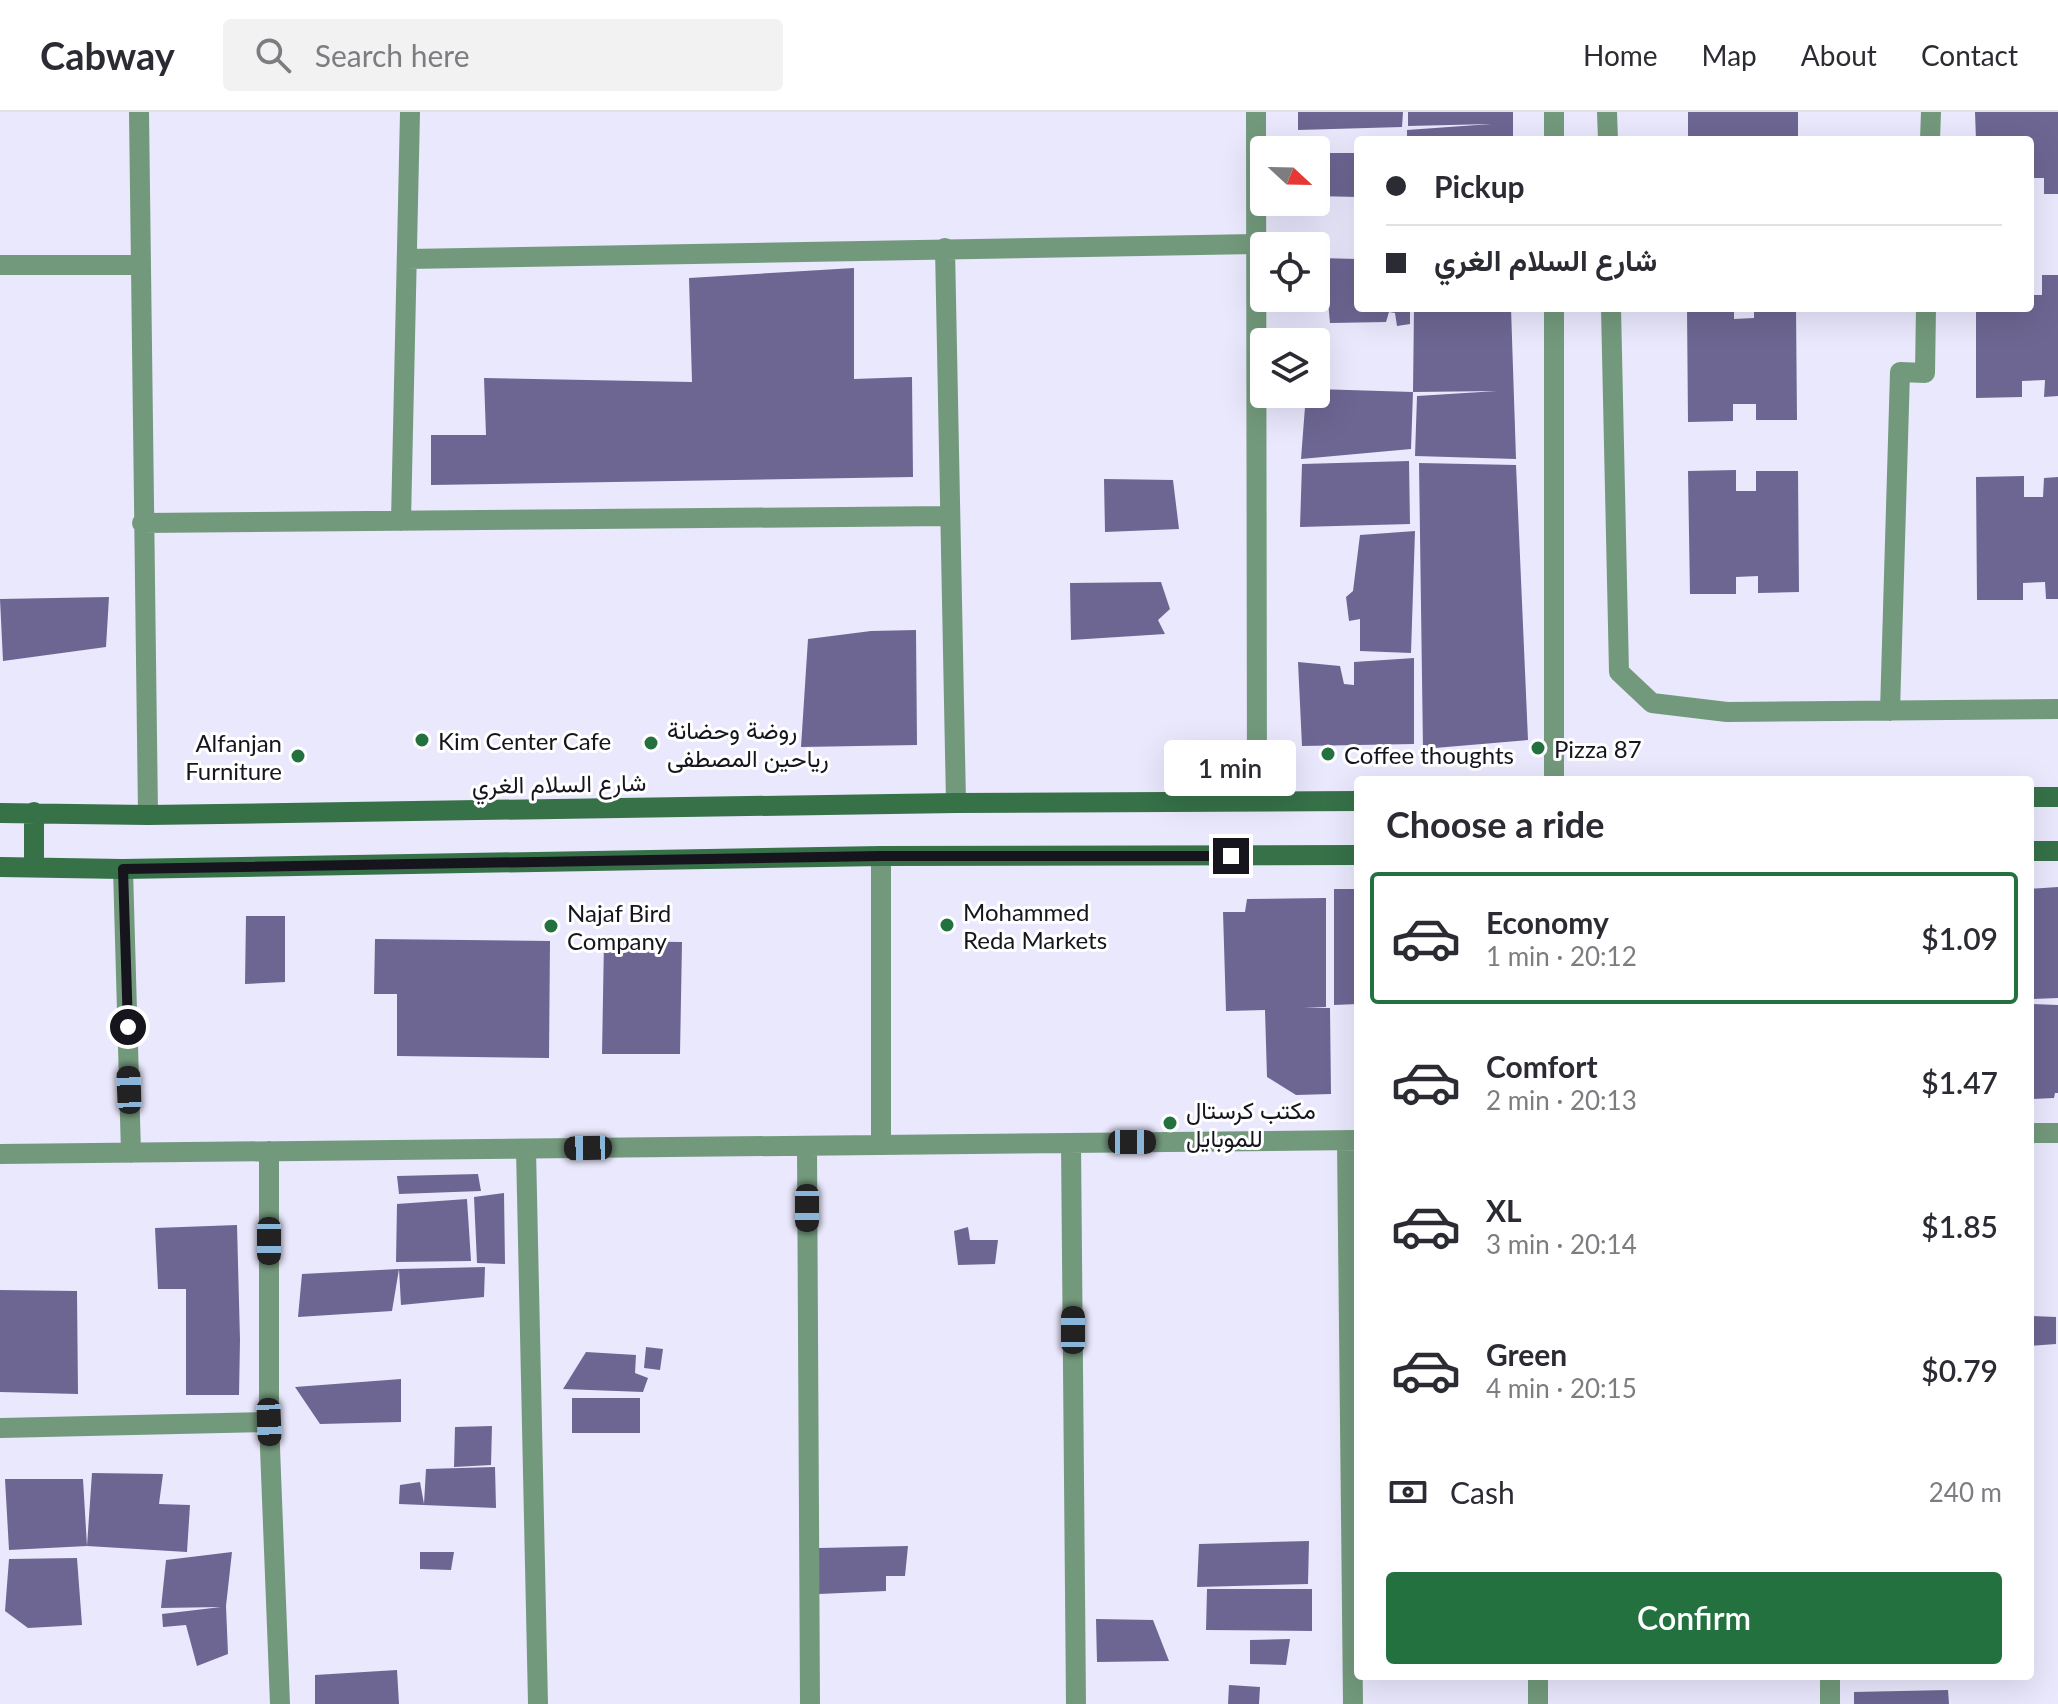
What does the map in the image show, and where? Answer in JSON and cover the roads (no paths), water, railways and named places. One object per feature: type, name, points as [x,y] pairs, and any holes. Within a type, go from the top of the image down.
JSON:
[{"type":"main road","points":[[2034,797],[2058,797]]},
{"type":"main road","name":"شارع السلام الغري","points":[[0,813],[148,815],[956,803],[1354,801]]},
{"type":"main road","points":[[34,812],[34,867]]},
{"type":"main road","points":[[2034,851],[2058,851]]},
{"type":"main road","points":[[0,867],[123,869],[881,856],[1354,855]]},
{"type":"street","points":[[139,112],[148,815]]},
{"type":"street","points":[[401,521],[410,112]]},
{"type":"street","points":[[1256,112],[1256,232]]},
{"type":"street","points":[[1554,112],[1554,136]]},
{"type":"street","points":[[1607,112],[1608,136]]},
{"type":"street","points":[[1930,136],[1931,112]]},
{"type":"street","points":[[407,259],[1250,244]]},
{"type":"street","points":[[945,248],[956,803]]},
{"type":"street","points":[[0,265],[141,265]]},
{"type":"street","points":[[1256,312],[1257,801]]},
{"type":"street","points":[[1554,312],[1554,776]]},
{"type":"street","points":[[1611,312],[1619,672],[1652,703],[1727,712],[2058,709]]},
{"type":"street","points":[[1890,711],[1900,372],[1925,373],[1926,312]]},
{"type":"street","points":[[142,523],[950,516]]},
{"type":"street","points":[[881,856],[881,1145]]},
{"type":"street","points":[[123,869],[131,1153]]},
{"type":"street","points":[[2034,1133],[2058,1133]]},
{"type":"street","points":[[0,1154],[1352,1140],[1353,1704]]},
{"type":"street","points":[[1071,1143],[1076,1704]]},
{"type":"street","points":[[807,1146],[810,1704]]},
{"type":"street","points":[[526,1149],[538,1704]]},
{"type":"street","points":[[269,1151],[269,1422],[280,1704]]},
{"type":"street","points":[[0,1428],[269,1422]]},
{"type":"street","points":[[1538,1680],[1538,1704]]},
{"type":"street","points":[[1830,1680],[1830,1704]]},
{"type":"place","name":"Kim Center Cafe","points":[[422,740]]},
{"type":"place","name":"روضة وحضانة رياحين المصطفى","points":[[651,743]]},
{"type":"place","name":"Pizza 87","points":[[1538,748]]},
{"type":"place","name":"Coffee thoughts","points":[[1328,754]]},
{"type":"place","name":"Alfanjan Furniture","points":[[298,756]]},
{"type":"place","name":"Mohammed Reda Markets","points":[[947,925]]},
{"type":"place","name":"Najaf Bird Company","points":[[551,926]]},
{"type":"place","name":"مكتب كرستال للموبايل","points":[[1170,1123]]}]
